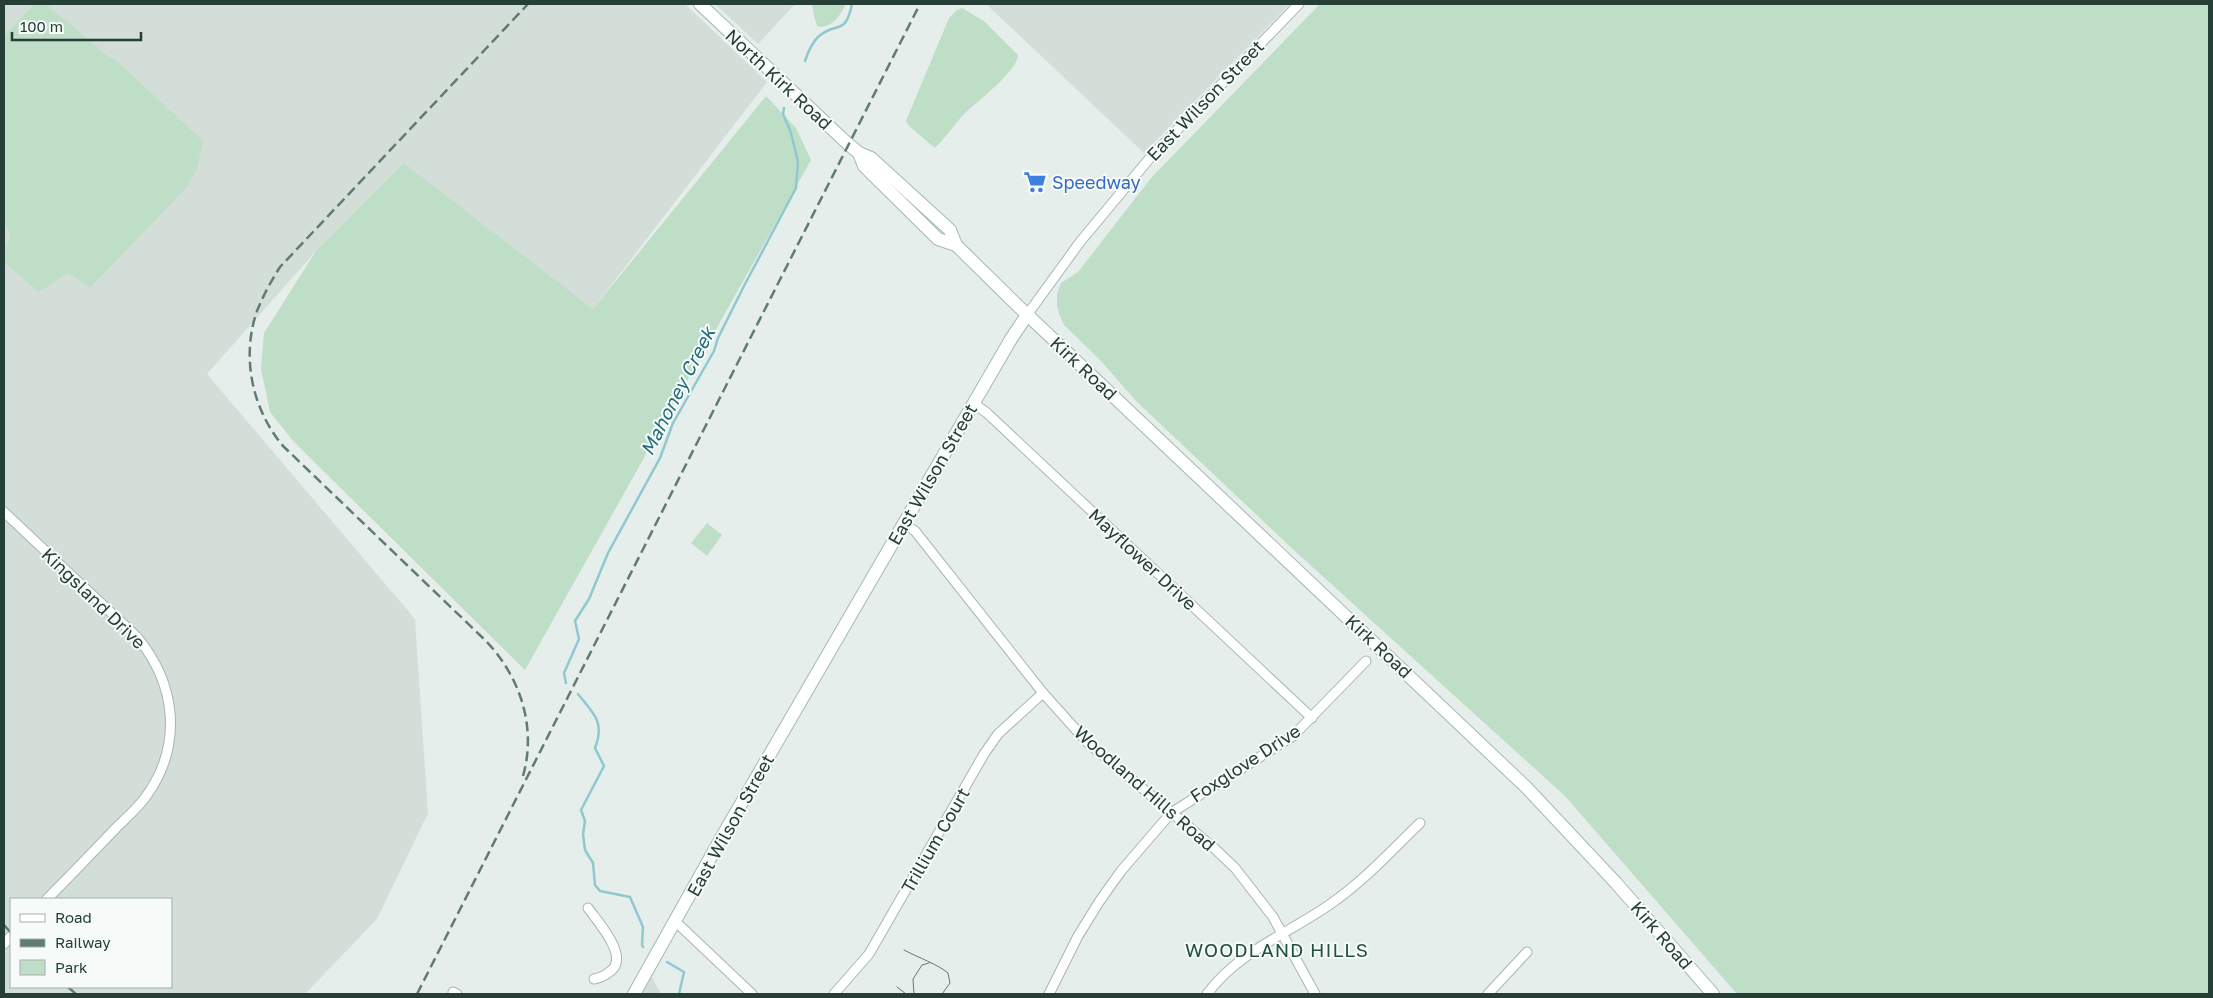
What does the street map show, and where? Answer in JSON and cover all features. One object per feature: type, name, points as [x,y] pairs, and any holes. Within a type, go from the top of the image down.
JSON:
[{"type":"street","name":"North Kirk Road","points":[[700,4],[859,153],[864,166],[938,238],[956,245],[1028,315]]},
{"type":"street","name":"East Wilson Street","points":[[634,994],[723,835],[903,523],[973,403],[1028,315],[1080,242],[1149,158],[1299,4]]},
{"type":"street","name":"Kirk Road","points":[[1028,315],[1527,788],[1616,882],[1713,994]]},
{"type":"street","name":"Mayflower Drive","points":[[973,403],[987,413],[1312,718]]},
{"type":"street","name":"Kingsland Drive","points":[[4,512],[150,652],[166,687],[172,724],[164,763],[147,795],[48,898]]},
{"type":"street","name":"Woodland Hills Road","points":[[903,523],[914,530],[1042,692],[1087,742],[1234,868],[1261,900],[1315,994]]},
{"type":"street","name":"Foxglove Drive","points":[[1049,994],[1078,936],[1099,902],[1122,871],[1171,813],[1293,736],[1366,661]]},
{"type":"street","name":"Trillium Court","points":[[834,994],[869,954],[984,754],[998,734],[1042,692]]},
{"type":"street","points":[[1207,994],[1240,959],[1343,895],[1420,823]]},
{"type":"street","points":[[588,908],[614,946],[617,960],[615,967],[608,973],[601,978],[594,979]]},
{"type":"street","points":[[676,922],[752,994]]},
{"type":"street","points":[[1488,994],[1527,952]]},
{"type":"shaded area","points":[[4,4],[685,4],[767,82],[593,309],[404,164],[316,251],[207,374],[415,619],[428,813],[377,919],[305,994],[4,994]]},
{"type":"shaded area","points":[[715,4],[795,4],[758,44]]},
{"type":"shaded area","points":[[986,4],[1290,4],[1144,153]]},
{"type":"shaded area","points":[[650,974],[661,994],[638,994]]},
{"type":"green space","points":[[34,4],[46,4],[109,57],[116,60],[203,141],[197,169],[187,187],[90,288],[69,273],[39,292],[4,262],[4,248],[9,241],[10,234],[4,221],[4,36]]},
{"type":"green space","points":[[812,4],[846,4],[832,23],[818,27]]},
{"type":"green space","points":[[1320,4],[2209,4],[2209,994],[1737,994],[1565,796],[1297,553],[1135,400],[1101,361],[1064,325],[1057,306],[1057,294],[1061,283],[1078,272],[1151,178]]},
{"type":"green space","points":[[962,8],[984,21],[1018,55],[1016,62],[1004,78],[963,115],[935,148],[909,126],[906,121],[949,18]]},
{"type":"green space","points":[[766,96],[796,128],[811,160],[525,670],[293,441],[270,412],[261,369],[264,333],[316,251],[404,163],[593,309]]},
{"type":"green space","points":[[707,523],[722,535],[707,556],[691,543]]},
{"type":"waterway","name":"Mahoney Creek","points":[[805,61],[813,42],[818,37],[830,29],[843,25],[852,4]]},
{"type":"waterway","name":"Mahoney Creek","points":[[566,683],[564,673],[579,639],[575,621],[589,599],[608,553],[660,458],[673,423],[714,351],[718,338],[744,286],[796,188],[798,162],[791,133],[783,114],[784,108]]},
{"type":"waterway","name":"Mahoney Creek","points":[[578,694],[596,719],[599,731],[595,748],[604,766],[581,810],[585,821],[583,834],[585,850],[593,863],[595,885],[600,891],[630,897],[643,927],[643,947]]},
{"type":"waterway","name":"Mahoney Creek","points":[[667,962],[684,972],[679,994]]},
{"type":"tram line","points":[[904,950],[948,973],[950,983],[942,994]]},
{"type":"tram line","points":[[914,994],[913,979],[922,965],[929,963]]},
{"type":"tram line","points":[[897,987],[906,994]]},
{"type":"railway","points":[[523,776],[527,758],[528,739],[526,721],[522,703],[508,670],[485,640],[283,446],[272,431],[257,399],[252,382],[250,346],[252,328],[257,311],[280,267],[528,4]]},
{"type":"railway","points":[[417,994],[920,4]]},
{"type":"railway","points":[[4,925],[10,932]]},
{"type":"railway","points":[[69,988],[76,994]]},
{"type":"place","name":"Speedway","points":[[1035,182]]},
{"type":"district","name":"WOODLAND HILLS","points":[[1277,949]]}]
